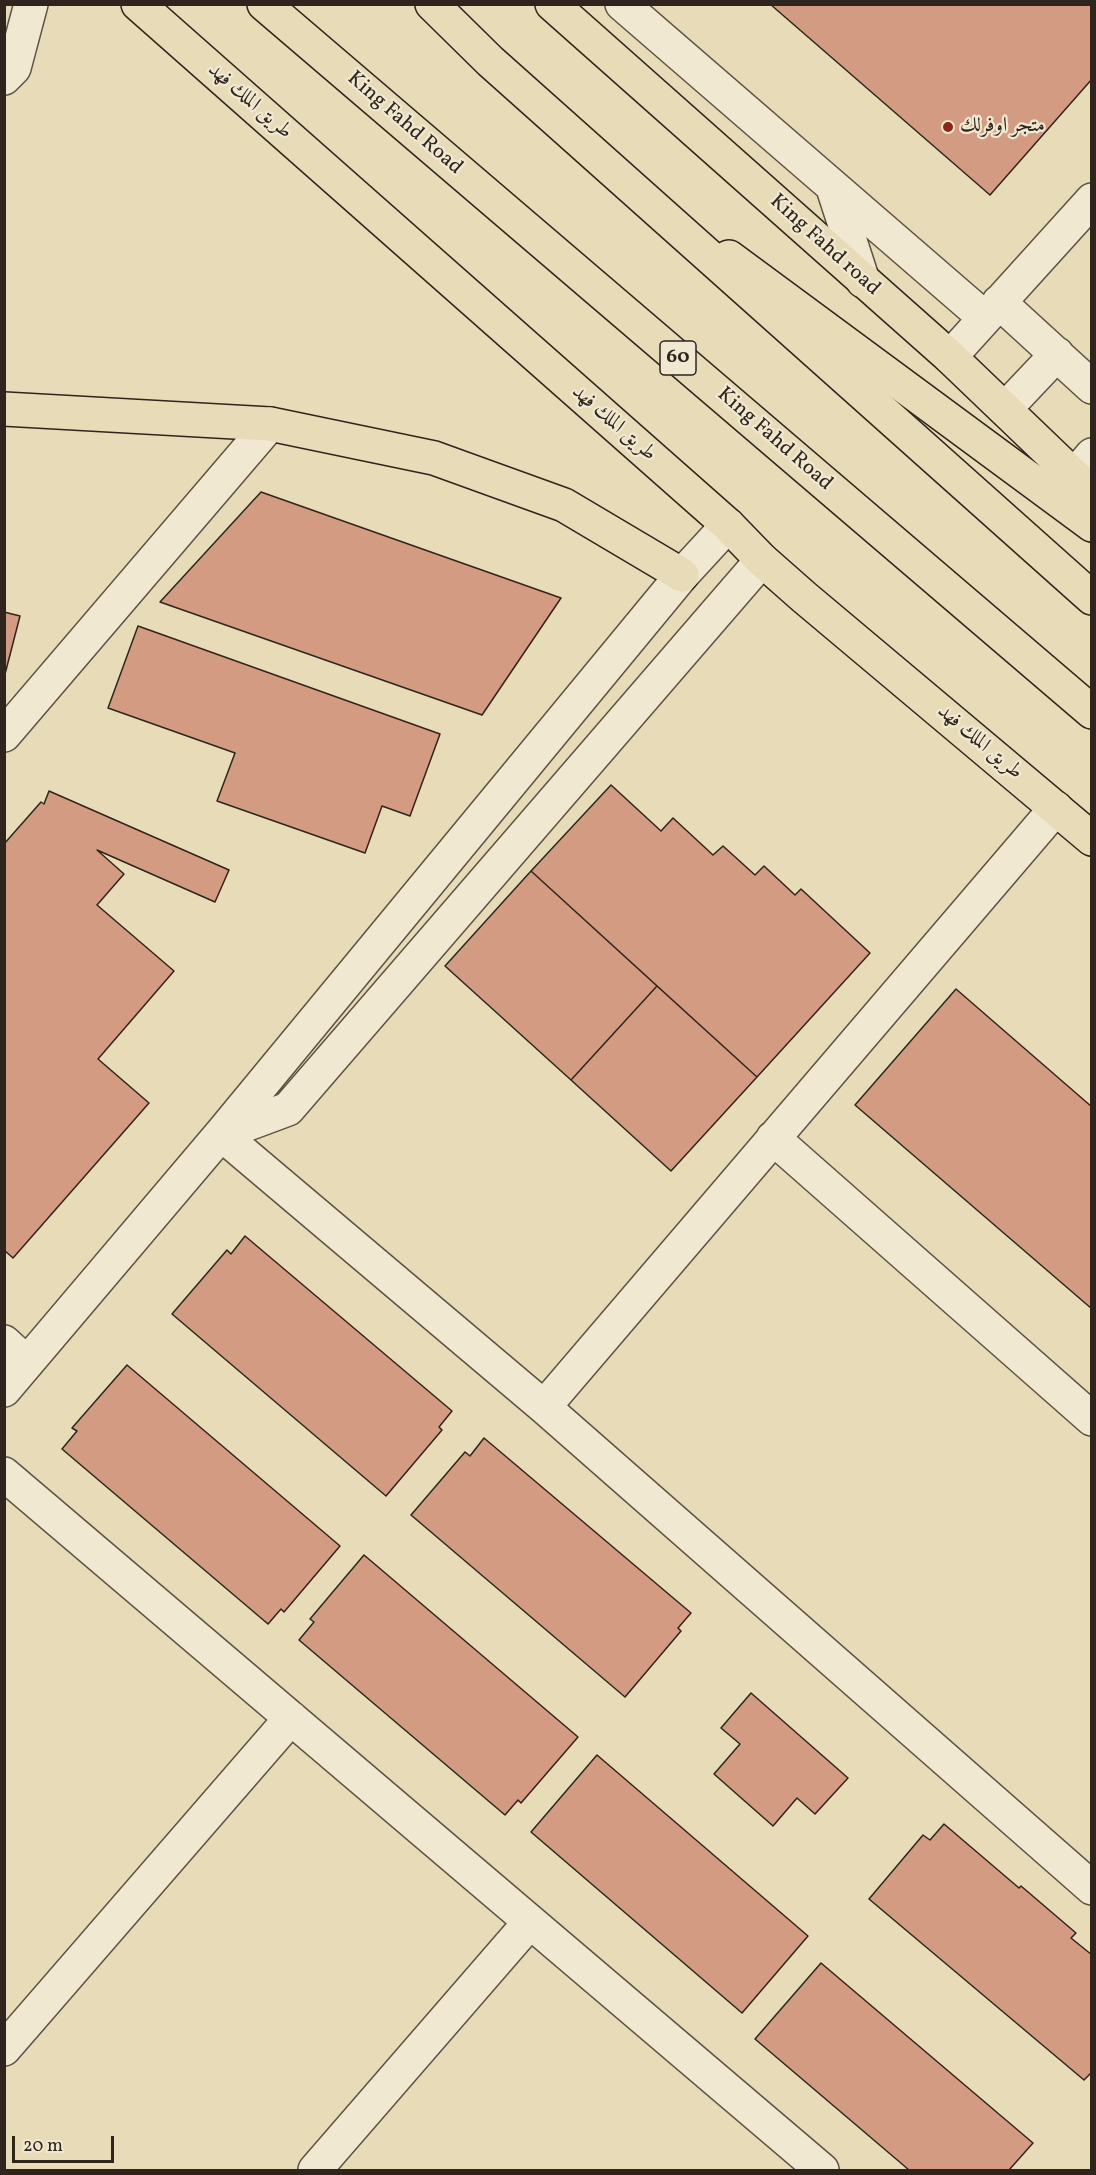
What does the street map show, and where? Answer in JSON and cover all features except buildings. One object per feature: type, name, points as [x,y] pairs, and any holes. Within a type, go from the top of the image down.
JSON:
[{"type":"main road","name":"طريق الملك فهد","points":[[138,4],[728,525],[762,560],[1092,839]]},
{"type":"main road","name":"King Fahd Road","points":[[264,4],[1092,712]]},
{"type":"main road","points":[[432,4],[490,61],[1092,598]]},
{"type":"main road","name":"King Fahd road","points":[[552,4],[950,357],[1005,409],[1086,475]]},
{"type":"main road","points":[[626,182],[1092,525]]},
{"type":"main road","points":[[4,409],[270,424],[434,458],[564,505],[682,575]]},
{"type":"street","points":[[4,78],[14,68],[32,4]]},
{"type":"street","points":[[616,61],[633,14],[833,188],[992,310],[1057,354],[1092,387]]},
{"type":"street","points":[[833,188],[863,281]]},
{"type":"street","points":[[950,357],[1092,200]]},
{"type":"street","points":[[1005,409],[1057,354]]},
{"type":"street","points":[[4,735],[270,424]]},
{"type":"street","points":[[4,1390],[16,1353],[221,1134],[682,575],[728,525]]},
{"type":"street","points":[[221,1134],[288,1109],[762,560]]},
{"type":"street","points":[[682,575],[723,606]]},
{"type":"street","points":[[544,1407],[1056,808]]},
{"type":"street","points":[[221,1134],[544,1407],[1092,1888]]},
{"type":"street","points":[[773,1138],[1092,1419]]},
{"type":"street","points":[[4,1474],[822,2170]]},
{"type":"street","points":[[4,2049],[291,1718]]},
{"type":"street","points":[[331,2165],[530,1922]]},
{"type":"place","name":"متجر اوفرلك","points":[[948,127]]}]
